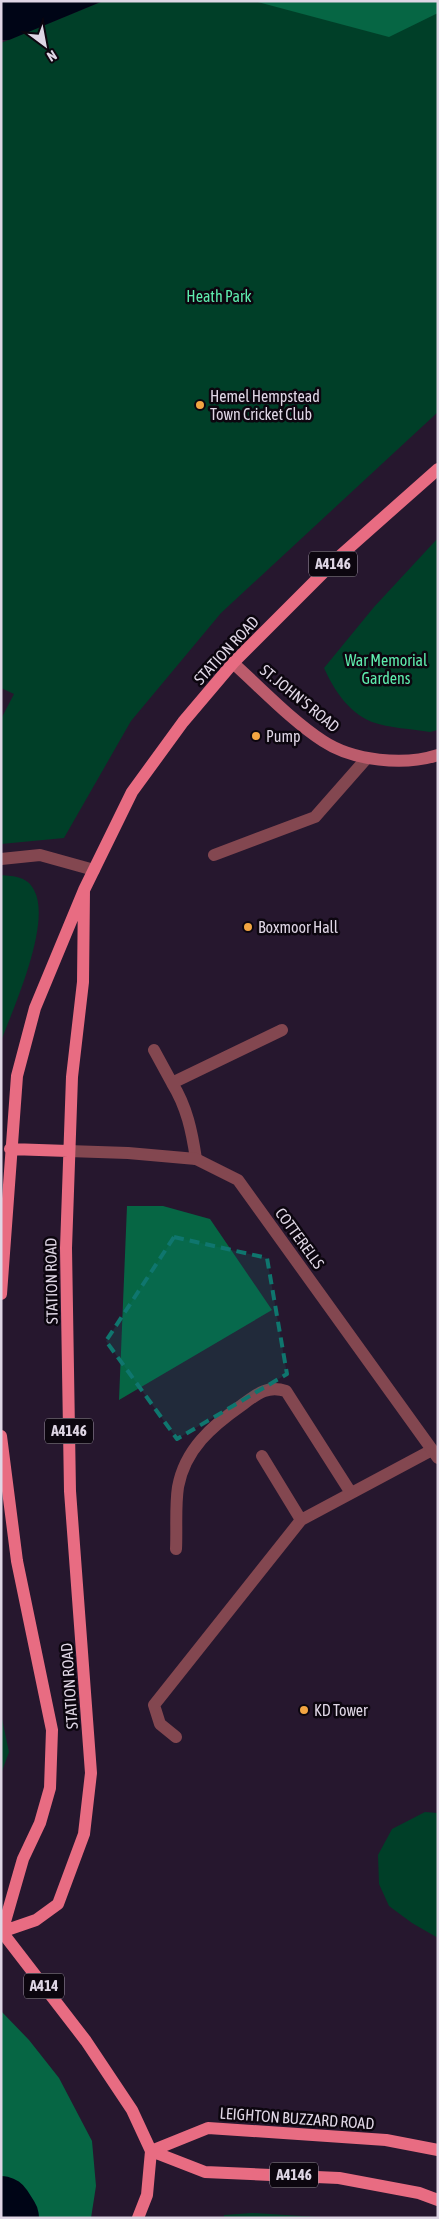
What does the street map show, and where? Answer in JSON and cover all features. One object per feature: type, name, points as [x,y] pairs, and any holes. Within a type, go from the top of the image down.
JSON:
[{"type":"main road","name":"STATION ROAD","points":[[1,1294],[10,1149],[17,1076],[35,1008],[84,890],[132,792],[183,722],[233,663],[342,555],[438,469]]},
{"type":"main road","name":"STATION ROAD","points":[[2,1932],[36,1920],[58,1904],[84,1834],[91,1773],[70,1491],[66,1248],[72,1078],[83,982],[84,890]]},
{"type":"main road","points":[[10,1149],[68,1151]]},
{"type":"main road","name":"STATION ROAD","points":[[1,1436],[17,1561],[52,1730],[50,1788],[40,1823],[22,1859],[2,1932]]},
{"type":"main road","name":"A414","points":[[2,1932],[86,2041],[132,2110],[152,2151]]},
{"type":"main road","name":"LEIGHTON BUZZARD ROAD","points":[[152,2151],[208,2128],[386,2140],[438,2150]]},
{"type":"main road","points":[[138,2218],[147,2195],[152,2151]]},
{"type":"main road","name":"A4146","points":[[152,2151],[205,2172],[339,2178],[419,2193],[438,2200]]},
{"type":"street","name":"ST. JOHN'S ROAD","points":[[233,663],[324,742],[366,759],[421,760],[438,755]]},
{"type":"street","points":[[214,855],[315,817],[366,759]]},
{"type":"street","points":[[1,859],[40,855],[94,870]]},
{"type":"street","points":[[172,1083],[282,1030]]},
{"type":"street","points":[[154,1050],[179,1094],[191,1127],[196,1159]]},
{"type":"street","name":"COTTERELLS","points":[[68,1151],[128,1153],[196,1159],[238,1180],[435,1454]]},
{"type":"street","points":[[176,1549],[178,1487],[192,1448],[215,1424],[263,1390],[276,1388],[286,1391],[351,1493]]},
{"type":"street","points":[[176,1737],[160,1724],[154,1705],[301,1520],[351,1493],[435,1454]]},
{"type":"street","points":[[262,1456],[301,1520]]},
{"type":"highlighted area","points":[[174,1237],[267,1258],[287,1374],[177,1439],[106,1341]]},
{"type":"green space","name":"Heath Park","points":[[103,1],[438,1],[438,412],[221,613],[131,721],[64,838],[1,844],[1,719],[14,694],[1,688],[1,43]]},
{"type":"green space","points":[[254,1],[438,1],[438,13],[389,37]]},
{"type":"green space","name":"War Memorial Gardens","points":[[438,538],[438,730],[430,732],[372,722],[363,718],[343,700],[324,668],[374,607]]},
{"type":"green space","points":[[1,875],[16,877],[28,882],[34,890],[38,904],[38,922],[29,965],[1,1041]]},
{"type":"green space","points":[[127,1206],[163,1206],[210,1219],[272,1310],[119,1400]]},
{"type":"green space","points":[[1,1714],[9,1752],[1,1774]]},
{"type":"green space","points":[[425,1812],[438,1813],[438,1938],[412,1923],[389,1906],[379,1884],[378,1855],[392,1829]]},
{"type":"green space","points":[[1,2011],[29,2040],[59,2078],[92,2141],[96,2186],[91,2218],[1,2218]]},
{"type":"green space","points":[[252,2213],[333,2218],[224,2218],[224,2215]]},
{"type":"water","points":[[1,1],[103,1],[9,40],[1,40]]},
{"type":"waterway","points":[[1,2207],[8,2218]]},
{"type":"place","name":"Hemel Hempstead Town Cricket Club","points":[[200,405]]},
{"type":"place","name":"Pump","points":[[256,736]]},
{"type":"place","name":"Boxmoor Hall","points":[[248,927]]},
{"type":"place","name":"KD Tower","points":[[304,1710]]}]
